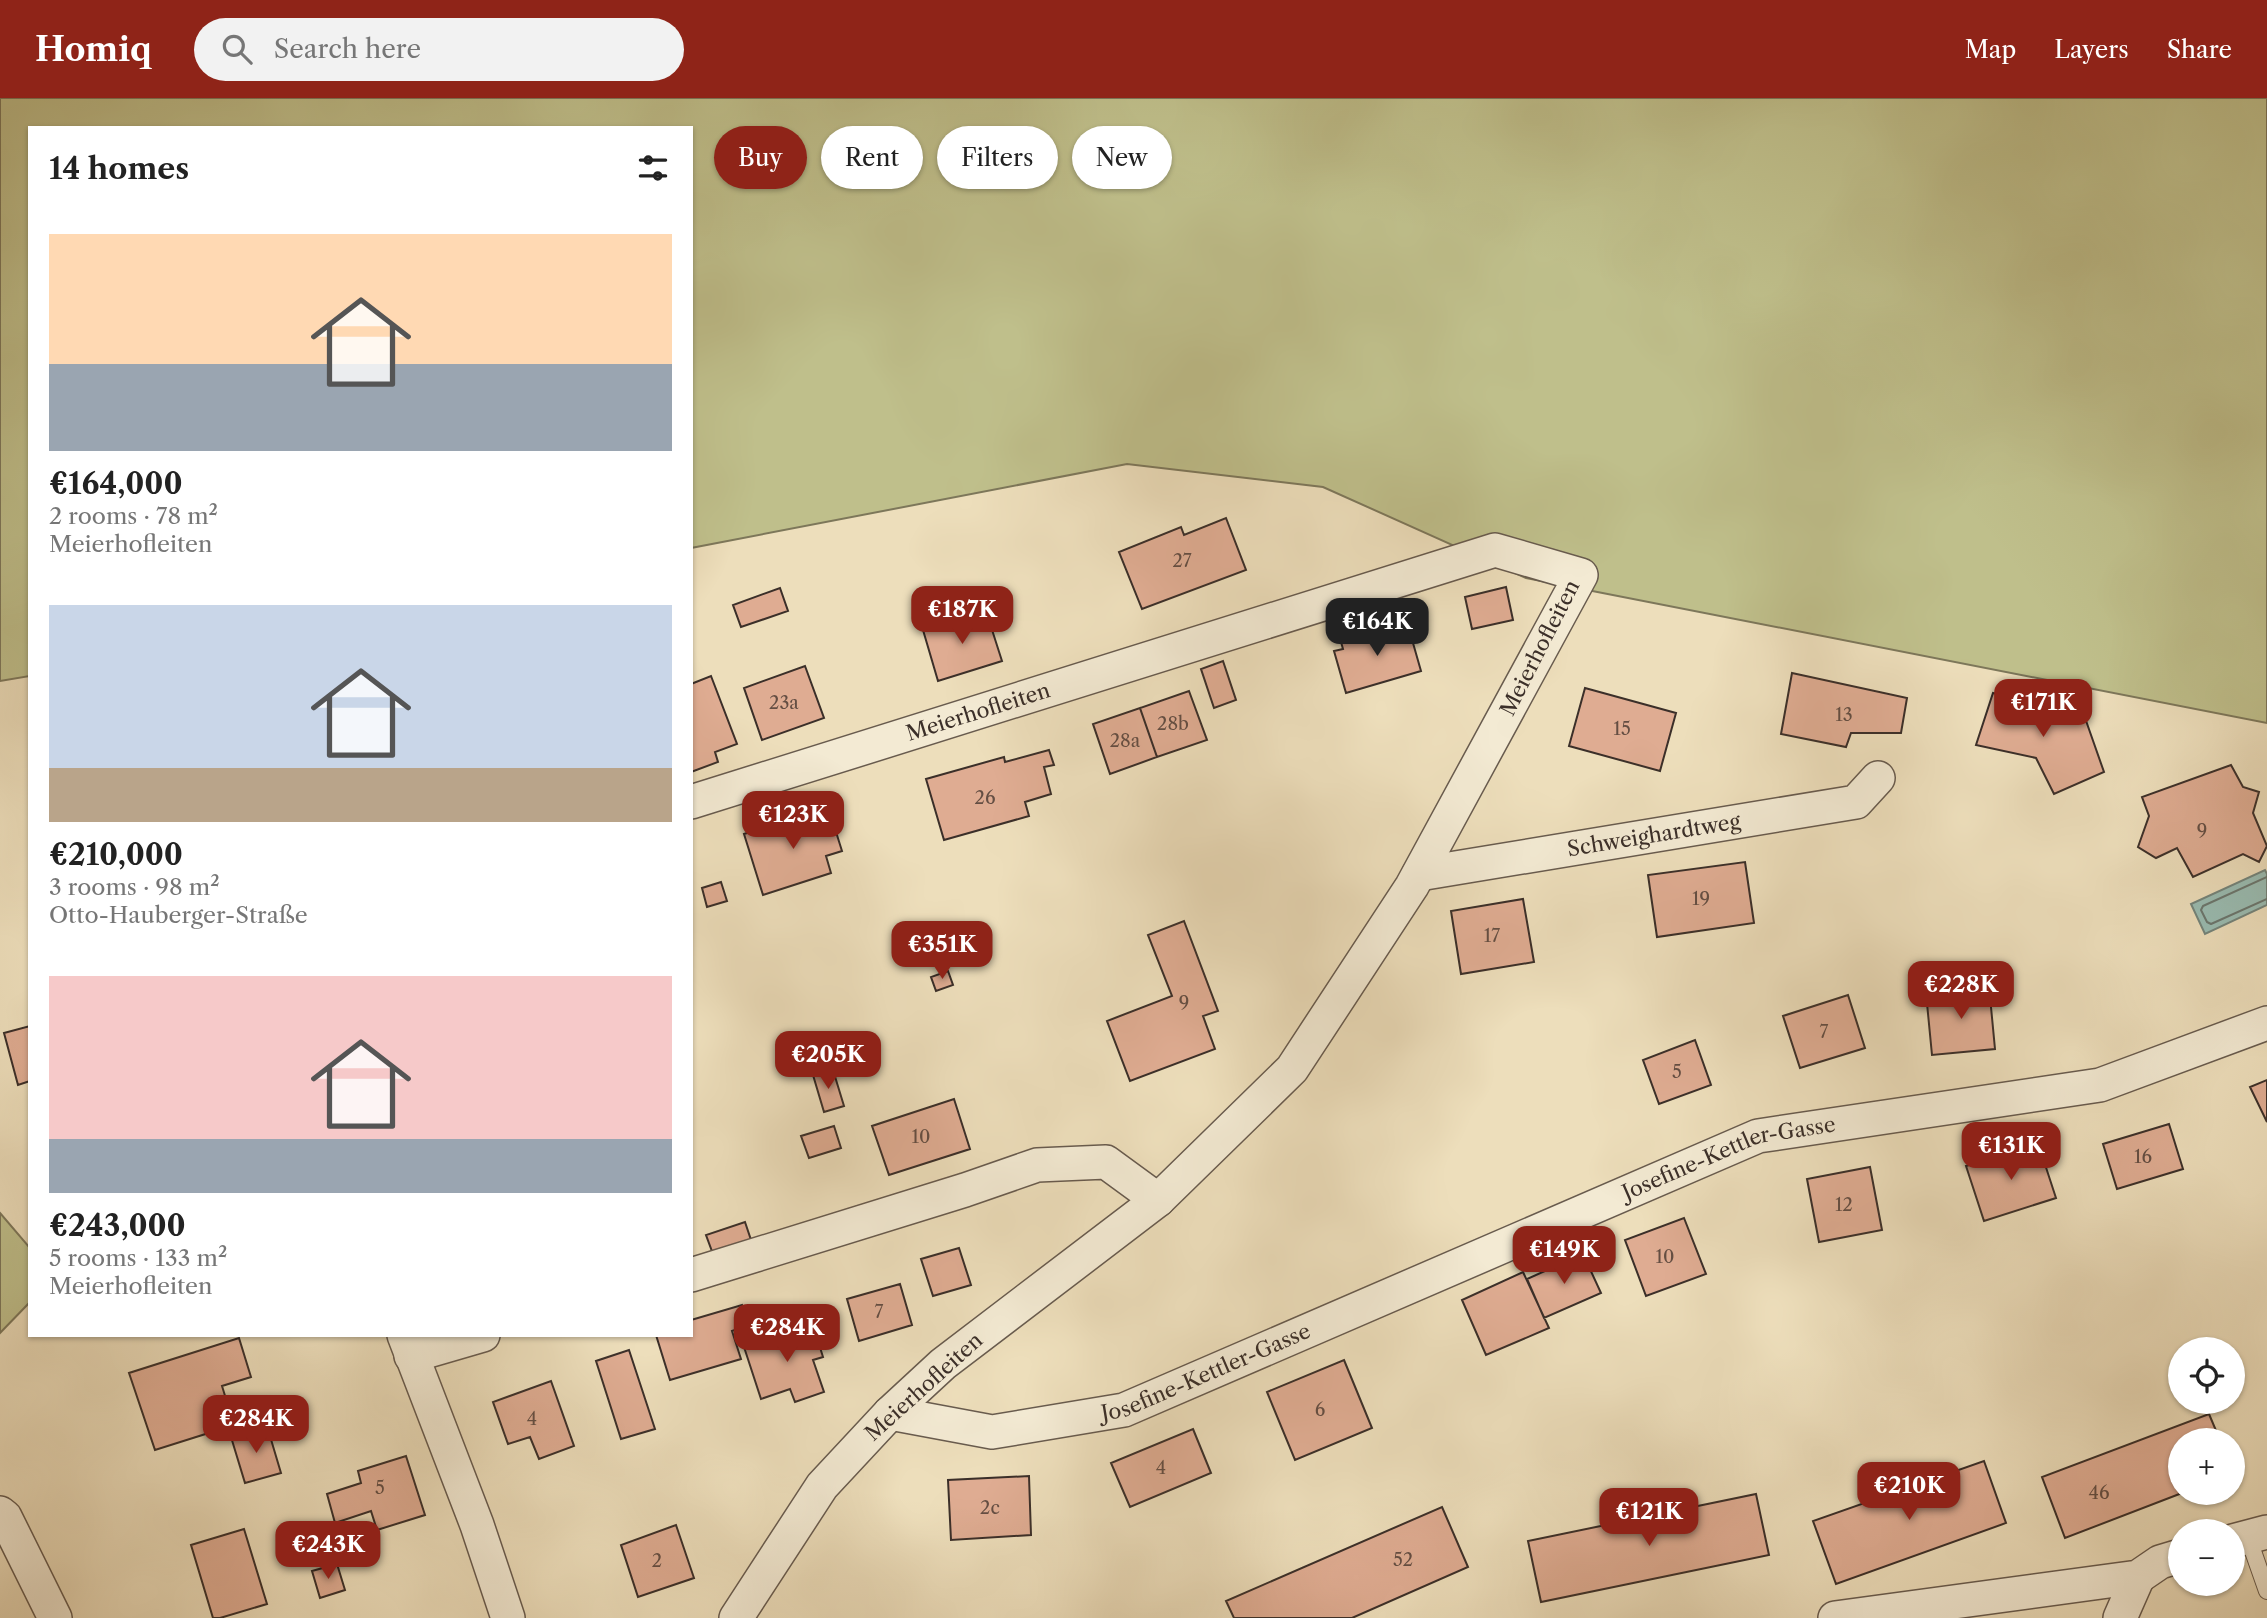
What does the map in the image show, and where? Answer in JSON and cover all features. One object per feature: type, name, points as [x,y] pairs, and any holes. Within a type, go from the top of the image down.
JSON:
[{"type":"street","name":"Meierhofleiten","points":[[693,802],[1494,550],[1581,575],[1419,874],[1292,1069],[1158,1200],[943,1364],[890,1413],[822,1486],[736,1618]]},
{"type":"street","name":"Schweighardtweg","points":[[1419,874],[1856,802],[1878,778]]},
{"type":"street","name":"Josefine-Kettler-Gasse","points":[[890,1413],[992,1432],[1124,1409],[1758,1136],[2100,1084],[2267,1023]]},
{"type":"street","points":[[693,1274],[965,1191],[1037,1165],[1106,1162],[1158,1200]]},
{"type":"street","points":[[470,1337],[407,1346],[477,1525],[508,1618]]},
{"type":"street","points":[[0,1513],[5,1517],[55,1618]]},
{"type":"street","points":[[1835,1618],[2138,1577],[2168,1560]]},
{"type":"street","points":[[2120,1618],[2138,1577]]},
{"type":"lane","points":[[2249,1537],[2267,1591]]},
{"type":"green space","points":[[0,98],[2267,98],[2267,723],[1526,578],[1323,487],[1127,464],[693,548],[693,126],[28,126],[28,676],[0,681]]},
{"type":"green space","points":[[0,1213],[28,1246],[28,1304],[0,1333]]},
{"type":"water","points":[[2265,870],[2267,905],[2205,934],[2191,904]]},
{"type":"building","points":[[1226,518],[1246,570],[1142,609],[1119,552],[1181,527],[1184,535]]},
{"type":"building","points":[[1506,587],[1513,620],[1472,629],[1465,597]]},
{"type":"building","points":[[780,588],[788,611],[741,627],[733,605]]},
{"type":"building","points":[[986,611],[1002,661],[938,681],[923,630]]},
{"type":"building","points":[[1407,622],[1421,671],[1346,693],[1334,651],[1343,649],[1341,642]]},
{"type":"building","points":[[1223,661],[1236,700],[1214,708],[1201,669]]},
{"type":"building","points":[[805,666],[824,718],[762,740],[744,688]]},
{"type":"building","points":[[1792,673],[1907,698],[1901,733],[1851,733],[1846,747],[1781,734]]},
{"type":"building","points":[[711,676],[737,744],[715,752],[718,762],[693,771],[693,683]]},
{"type":"building","points":[[1585,688],[1676,713],[1660,771],[1569,746]]},
{"type":"building","points":[[1189,691],[1207,740],[1157,757],[1140,708]]},
{"type":"building","points":[[1993,693],[2084,715],[2104,772],[2054,794],[2036,758],[1976,745]]},
{"type":"building","points":[[1140,708],[1157,757],[1110,774],[1093,724]]},
{"type":"building","points":[[1049,750],[1054,765],[1044,767],[1051,794],[1025,802],[1029,816],[944,840],[926,779],[1004,757],[1005,762]]},
{"type":"building","points":[[2231,765],[2243,787],[2259,792],[2253,813],[2267,846],[2259,862],[2243,854],[2193,877],[2177,848],[2156,858],[2138,847],[2149,816],[2142,797]]},
{"type":"building","points":[[813,812],[816,820],[831,816],[842,851],[826,856],[831,873],[763,895],[744,834]]},
{"type":"building","points":[[1745,862],[1754,923],[1657,937],[1648,875]]},
{"type":"building","points":[[721,882],[727,901],[707,907],[702,888]]},
{"type":"building","points":[[1523,899],[1534,962],[1461,974],[1451,911]]},
{"type":"building","points":[[1184,921],[1218,1011],[1203,1016],[1215,1049],[1130,1081],[1107,1021],[1172,996],[1148,935]]},
{"type":"building","points":[[948,971],[953,985],[936,991],[931,977]]},
{"type":"building","points":[[1989,986],[1995,1049],[1932,1055],[1926,993]]},
{"type":"building","points":[[1848,995],[1865,1048],[1800,1068],[1783,1016]]},
{"type":"building","points":[[28,1027],[28,1082],[18,1085],[4,1033]]},
{"type":"building","points":[[1695,1040],[1711,1085],[1659,1104],[1643,1060]]},
{"type":"building","points":[[833,1070],[844,1106],[824,1112],[813,1075]]},
{"type":"building","points":[[2267,1080],[2267,1122],[2250,1087]]},
{"type":"building","points":[[954,1099],[970,1149],[889,1175],[872,1126]]},
{"type":"building","points":[[2169,1124],[2183,1169],[2117,1189],[2103,1144]]},
{"type":"building","points":[[834,1126],[841,1148],[809,1158],[801,1136]]},
{"type":"building","points":[[2038,1143],[2056,1198],[1984,1221],[1966,1166]]},
{"type":"building","points":[[1870,1167],[1882,1230],[1819,1242],[1807,1179]]},
{"type":"building","points":[[1684,1218],[1706,1274],[1646,1296],[1625,1240]]},
{"type":"building","points":[[745,1222],[751,1240],[713,1254],[706,1235]]},
{"type":"building","points":[[959,1248],[971,1285],[933,1296],[921,1259]]},
{"type":"building","points":[[1583,1254],[1601,1293],[1544,1318],[1527,1279]]},
{"type":"building","points":[[1523,1272],[1549,1328],[1486,1355],[1462,1300]]},
{"type":"building","points":[[900,1284],[912,1325],[859,1341],[847,1299]]},
{"type":"building","points":[[742,1305],[748,1326],[732,1331],[741,1359],[670,1380],[657,1337],[693,1337],[693,1319]]},
{"type":"building","points":[[813,1325],[823,1357],[813,1360],[824,1392],[795,1402],[790,1389],[761,1399],[744,1347]]},
{"type":"building","points":[[239,1338],[251,1377],[222,1386],[234,1425],[155,1450],[129,1373]]},
{"type":"building","points":[[629,1350],[655,1429],[621,1439],[596,1361]]},
{"type":"building","points":[[1344,1360],[1372,1428],[1295,1460],[1267,1392]]},
{"type":"building","points":[[551,1381],[574,1446],[539,1459],[530,1437],[508,1444],[493,1402]]},
{"type":"building","points":[[2209,1414],[2215,1428],[2172,1428]]},
{"type":"building","points":[[267,1426],[281,1473],[245,1483],[231,1437]]},
{"type":"building","points":[[1193,1429],[1211,1473],[1130,1507],[1111,1463]]},
{"type":"building","points":[[2168,1429],[2168,1498],[2065,1538],[2042,1477]]},
{"type":"building","points":[[406,1456],[425,1515],[377,1530],[371,1511],[335,1523],[327,1494],[361,1483],[358,1471]]},
{"type":"building","points":[[1984,1461],[2006,1523],[1836,1584],[1813,1521]]},
{"type":"building","points":[[1029,1476],[1031,1535],[951,1540],[948,1480]]},
{"type":"building","points":[[1756,1494],[1769,1555],[1541,1602],[1528,1541]]},
{"type":"building","points":[[1442,1507],[1468,1567],[1352,1618],[1234,1618],[1226,1601]]},
{"type":"building","points":[[676,1525],[694,1578],[638,1597],[621,1545]]},
{"type":"building","points":[[244,1529],[267,1604],[213,1618],[191,1545]]},
{"type":"building","points":[[337,1564],[345,1590],[320,1598],[312,1571]]}]
